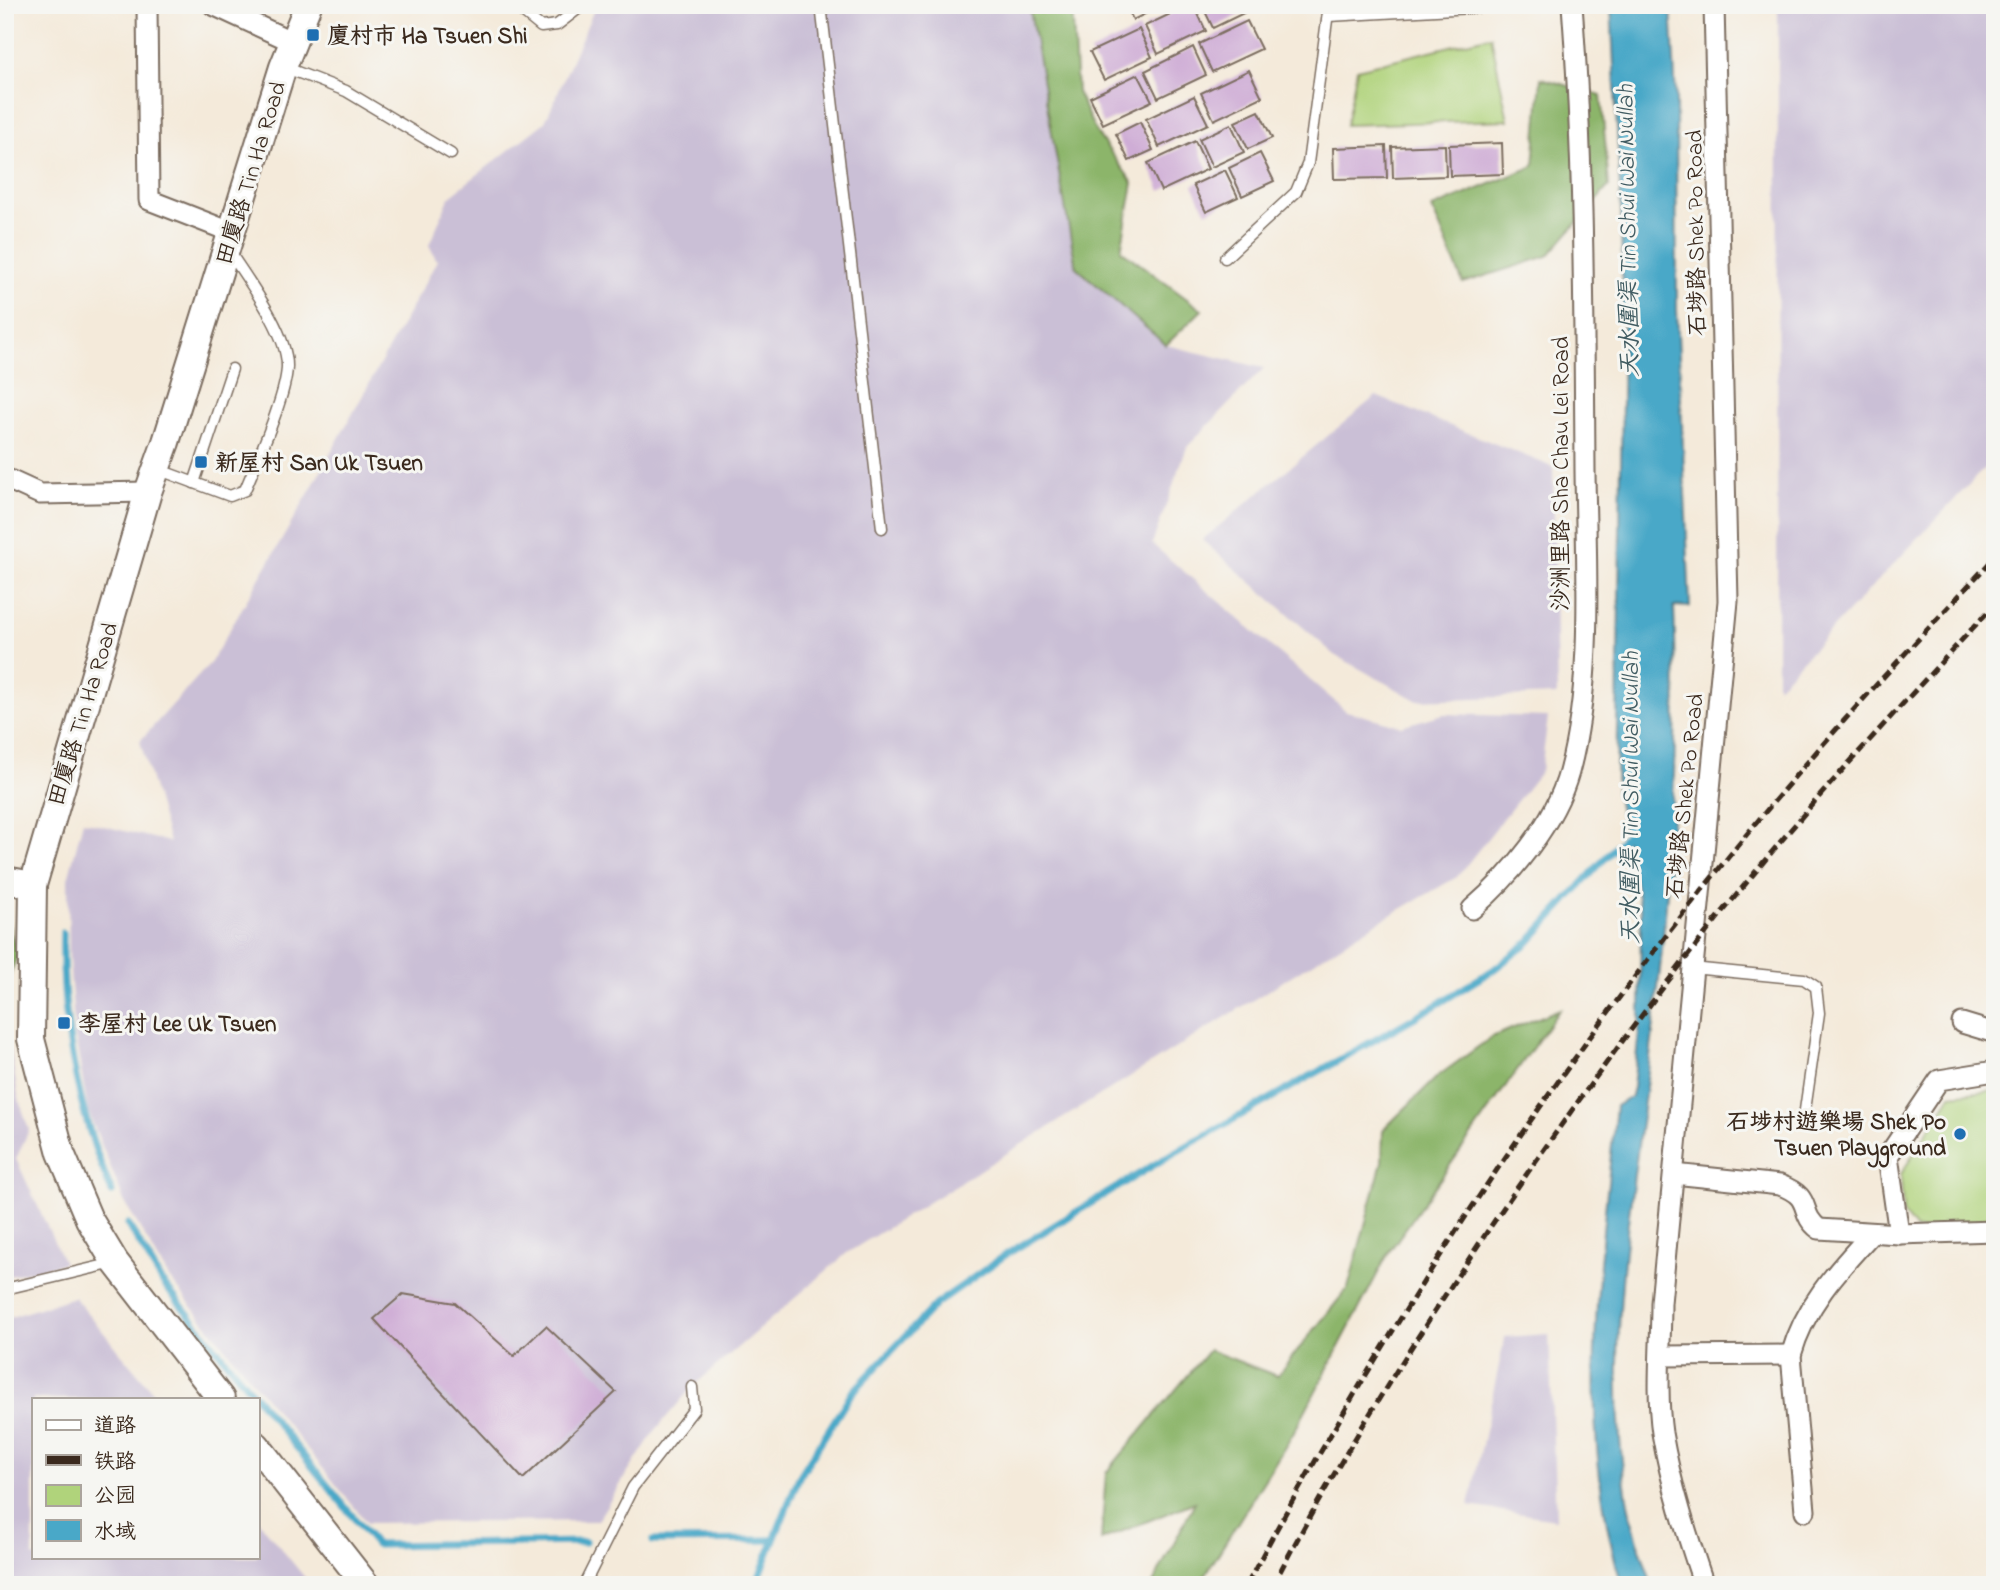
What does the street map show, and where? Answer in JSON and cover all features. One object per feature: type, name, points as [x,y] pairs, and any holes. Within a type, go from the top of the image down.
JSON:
[{"type":"street","points":[[147,5],[149,200],[229,239]]},
{"type":"street","points":[[213,5],[293,41]]},
{"type":"street","name":"田廈路 Tin Ha Road","points":[[220,1398],[115,1262],[87,1214],[61,1153],[31,1039],[33,885],[152,481],[283,67],[308,5]]},
{"type":"street","name":"沙洲里路 Sha Chau Lei Road","points":[[1472,909],[1496,888],[1545,825],[1569,773],[1580,708],[1586,630],[1582,131],[1572,5]]},
{"type":"street","name":"石埗路 Shek Po Road","points":[[1704,1585],[1681,1520],[1662,1431],[1661,1303],[1728,601],[1714,5]]},
{"type":"street","points":[[5,478],[40,494],[152,481]]},
{"type":"street","points":[[5,880],[33,885]]},
{"type":"street","points":[[1962,1023],[1995,1034]]},
{"type":"street","points":[[1899,1234],[1888,1156],[1940,1080],[1995,1071]]},
{"type":"street","points":[[1674,1174],[1780,1185],[1796,1191],[1805,1202],[1808,1217],[1819,1229],[1899,1234],[1995,1231]]},
{"type":"street","points":[[1805,1511],[1791,1355],[1797,1334],[1815,1299],[1871,1233]]},
{"type":"street","points":[[1661,1356],[1791,1355]]},
{"type":"street","points":[[259,1449],[366,1585]]},
{"type":"lane","points":[[514,5],[541,27],[557,24],[583,5]]},
{"type":"lane","points":[[821,5],[882,528]]},
{"type":"lane","points":[[1225,258],[1296,192],[1308,163],[1329,11],[1489,8]]},
{"type":"lane","points":[[283,67],[346,91],[451,153]]},
{"type":"lane","points":[[152,481],[194,483],[230,496],[245,490],[271,424],[287,368],[280,338],[229,239]]},
{"type":"lane","points":[[194,483],[232,369]]},
{"type":"lane","points":[[1692,968],[1804,979],[1815,986],[1819,1013],[1804,1117]]},
{"type":"lane","points":[[5,1289],[115,1262]]},
{"type":"lane","points":[[584,1585],[633,1487],[694,1409],[692,1387]]},
{"type":"shaded area","points":[[596,5],[1029,5],[1077,267],[1166,345],[1264,368],[1187,447],[1152,544],[1346,711],[1401,726],[1444,714],[1548,717],[1541,771],[1457,877],[1373,925],[847,1253],[692,1387],[654,1432],[597,1521],[367,1523],[169,1278],[124,1201],[88,1111],[75,1035],[69,959],[68,879],[83,821],[169,842],[140,741],[211,662],[306,498],[437,261],[429,245],[450,196],[545,122]]},
{"type":"shaded area","points":[[1778,5],[1995,5],[1995,457],[1777,687]]},
{"type":"shaded area","points":[[1376,396],[1553,467],[1557,695],[1416,700],[1335,655],[1202,540]]},
{"type":"shaded area","points":[[5,1017],[18,1096],[29,1130],[16,1159],[64,1263],[5,1277]]},
{"type":"shaded area","points":[[74,1297],[158,1398],[32,1398],[32,1558],[259,1558],[259,1521],[306,1579],[292,1585],[5,1585],[5,1319]]},
{"type":"shaded area","points":[[1549,1334],[1556,1519],[1469,1506],[1505,1337]]},
{"type":"green space","points":[[1029,5],[1072,5],[1077,92],[1096,132],[1133,183],[1121,250],[1202,310],[1166,345],[1076,267]]},
{"type":"green space","points":[[1491,36],[1508,120],[1346,125],[1357,69]]},
{"type":"green space","points":[[1541,78],[1601,95],[1609,186],[1548,256],[1463,283],[1432,208],[1534,166]]},
{"type":"green space","points":[[5,914],[18,954],[5,988]]},
{"type":"green space","points":[[1560,1009],[1389,1252],[1293,1434],[1199,1585],[1152,1585],[1195,1502],[1101,1540],[1106,1473],[1209,1350],[1277,1376],[1348,1288],[1382,1162],[1383,1130],[1438,1076],[1492,1037]]},
{"type":"green space","name":"石埗村遊樂場 Shek Po Tsuen Playground","points":[[1995,1090],[1995,1226],[1916,1230],[1903,1213],[1901,1174],[1951,1095]]},
{"type":"water","name":"天水圍渠 Tin Shui Wai Nullah","points":[[1611,5],[1671,5],[1676,98],[1677,310],[1690,607],[1674,606],[1675,763],[1669,868],[1660,972],[1619,1320],[1620,1439],[1627,1498],[1652,1585],[1622,1585],[1607,1526],[1595,1406],[1598,1287],[1616,1106],[1632,1096],[1640,1023],[1641,912],[1616,793],[1623,336],[1621,212]]},
{"type":"building","points":[[1126,5],[1155,5],[1157,8],[1133,20]]},
{"type":"building","points":[[1194,5],[1206,31],[1158,54],[1145,26]]},
{"type":"building","points":[[1202,5],[1260,5],[1213,28]]},
{"type":"building","points":[[1247,21],[1261,49],[1212,72],[1199,44]]},
{"type":"building","points":[[1139,29],[1152,57],[1104,80],[1090,52]]},
{"type":"building","points":[[1193,47],[1206,75],[1158,98],[1145,71]]},
{"type":"building","points":[[1249,70],[1262,97],[1214,120],[1201,93]]},
{"type":"building","points":[[1138,74],[1152,101],[1103,124],[1090,97]]},
{"type":"building","points":[[1194,96],[1208,124],[1159,147],[1146,119]]},
{"type":"building","points":[[1259,111],[1272,138],[1248,149],[1235,122]]},
{"type":"building","points":[[1140,122],[1153,150],[1129,161],[1116,134]]},
{"type":"building","points":[[1231,124],[1244,152],[1212,167],[1199,139]]},
{"type":"building","points":[[1195,141],[1208,169],[1161,191],[1148,163]]},
{"type":"building","points":[[1502,143],[1503,174],[1450,176],[1449,145]]},
{"type":"building","points":[[1445,145],[1446,176],[1393,178],[1392,147]]},
{"type":"building","points":[[1386,146],[1387,178],[1334,179],[1333,148]]},
{"type":"building","points":[[1260,153],[1274,181],[1242,196],[1229,168]]},
{"type":"building","points":[[1225,170],[1238,197],[1206,212],[1193,185]]},
{"type":"building","points":[[403,1294],[455,1303],[514,1356],[546,1326],[616,1392],[523,1479],[374,1319]]},
{"type":"waterway","name":"天水圍渠 Tin Shui Wai Nullah","points":[[756,1585],[799,1477],[851,1394],[936,1304],[1007,1254],[1167,1157],[1433,1007],[1493,970],[1528,943],[1629,832]]},
{"type":"waterway","points":[[63,933],[65,999],[74,1065],[89,1130],[112,1192]]},
{"type":"waterway","points":[[128,1224],[163,1283],[256,1398]]},
{"type":"waterway","points":[[259,1401],[376,1545],[585,1542]]},
{"type":"waterway","points":[[653,1541],[772,1540]]},
{"type":"railway","points":[[1247,1585],[1272,1537],[1403,1314],[1560,1078],[1673,927],[1792,780],[1995,557]]},
{"type":"railway","points":[[1273,1585],[1350,1446],[1434,1311],[1569,1114],[1689,954],[1774,850],[1861,750],[1995,604]]},
{"type":"place","name":"廈村市 Ha Tsuen Shi","points":[[313,35]]},
{"type":"place","name":"新屋村 San Uk Tsuen","points":[[201,462]]},
{"type":"place","name":"李屋村 Lee Uk Tsuen","points":[[64,1023]]},
{"type":"place","name":"石埗村遊樂場 Shek Po Tsuen Playground","points":[[1960,1134]]}]
